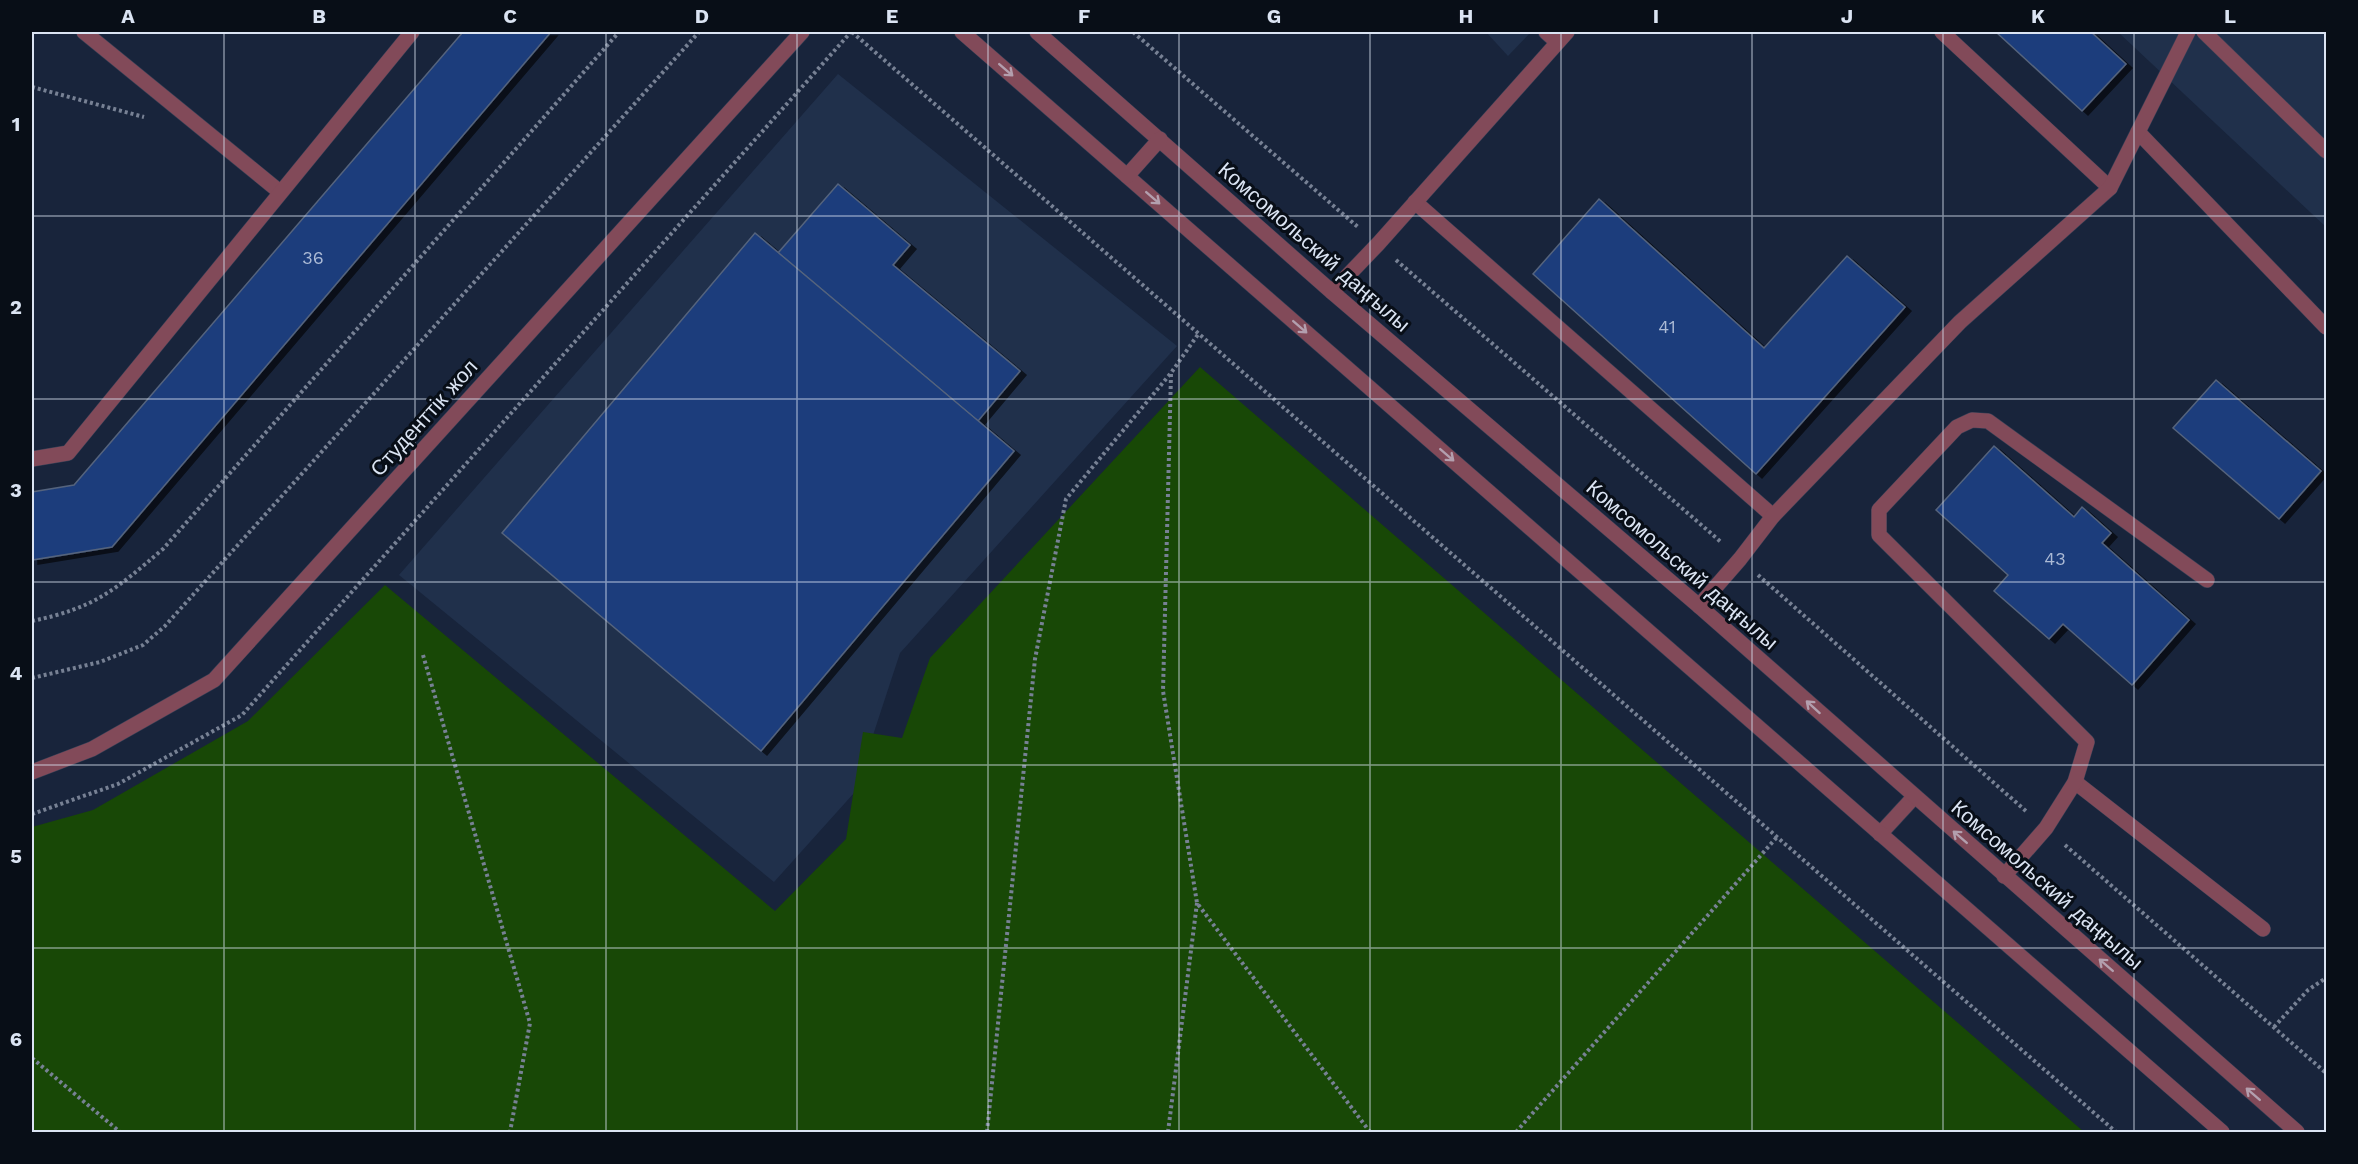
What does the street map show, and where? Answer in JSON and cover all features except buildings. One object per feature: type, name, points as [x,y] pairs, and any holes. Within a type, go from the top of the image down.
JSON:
[{"type":"street","points":[[84,32],[280,192]]},
{"type":"street","points":[[32,459],[68,453],[412,32]]},
{"type":"street","name":"Студенттік жол","points":[[32,772],[92,749],[214,680],[802,32]]},
{"type":"street","points":[[962,32],[2222,1132]]},
{"type":"street","name":"Комсомольский даңғылы","points":[[1037,32],[1332,292],[1699,606],[2296,1132]]},
{"type":"street","points":[[1942,32],[2110,188]]},
{"type":"street","points":[[1699,606],[1740,559],[1773,516],[1960,322],[2110,188],[2188,32]]},
{"type":"street","points":[[2204,32],[2326,152]]},
{"type":"street","points":[[1332,292],[1415,202],[1557,35]]},
{"type":"street","points":[[2138,132],[2326,327]]},
{"type":"street","points":[[1127,176],[1160,139]]},
{"type":"street","points":[[1415,202],[1773,516]]},
{"type":"street","points":[[2004,876],[2046,828],[2075,782],[2087,742],[1879,535],[1879,510],[1957,427],[1972,420],[1988,421],[2207,580]]},
{"type":"street","points":[[2075,782],[2263,929]]},
{"type":"street","points":[[1880,834],[1914,797]]},
{"type":"path","points":[[32,621],[69,613],[111,593],[163,549],[619,32]]},
{"type":"path","points":[[32,678],[100,662],[143,645],[165,626],[699,32]]},
{"type":"path","points":[[32,814],[118,784],[242,715],[852,32],[2116,1132]]},
{"type":"path","points":[[32,87],[154,119]]},
{"type":"path","points":[[987,1132],[1035,659],[1066,499],[1171,373],[1199,333]]},
{"type":"path","points":[[1168,1132],[1197,903],[1163,691],[1171,373]]},
{"type":"path","points":[[423,655],[530,1023],[510,1132]]},
{"type":"path","points":[[1516,1132],[1777,837]]},
{"type":"path","points":[[1197,903],[1370,1132]]},
{"type":"path","points":[[2274,1027],[2308,990],[2326,978]]},
{"type":"path","points":[[32,1058],[120,1132]]},
{"type":"shaded area","points":[[1486,32],[1531,32],[1508,56]]},
{"type":"shaded area","points":[[2118,32],[2326,32],[2326,227]]},
{"type":"shaded area","points":[[838,74],[1177,346],[900,653],[854,793],[774,882],[399,575]]},
{"type":"green space","points":[[1200,367],[2084,1132],[32,1132],[32,827],[93,810],[248,721],[385,585],[775,911],[846,839],[863,732],[902,738],[930,658]]}]
